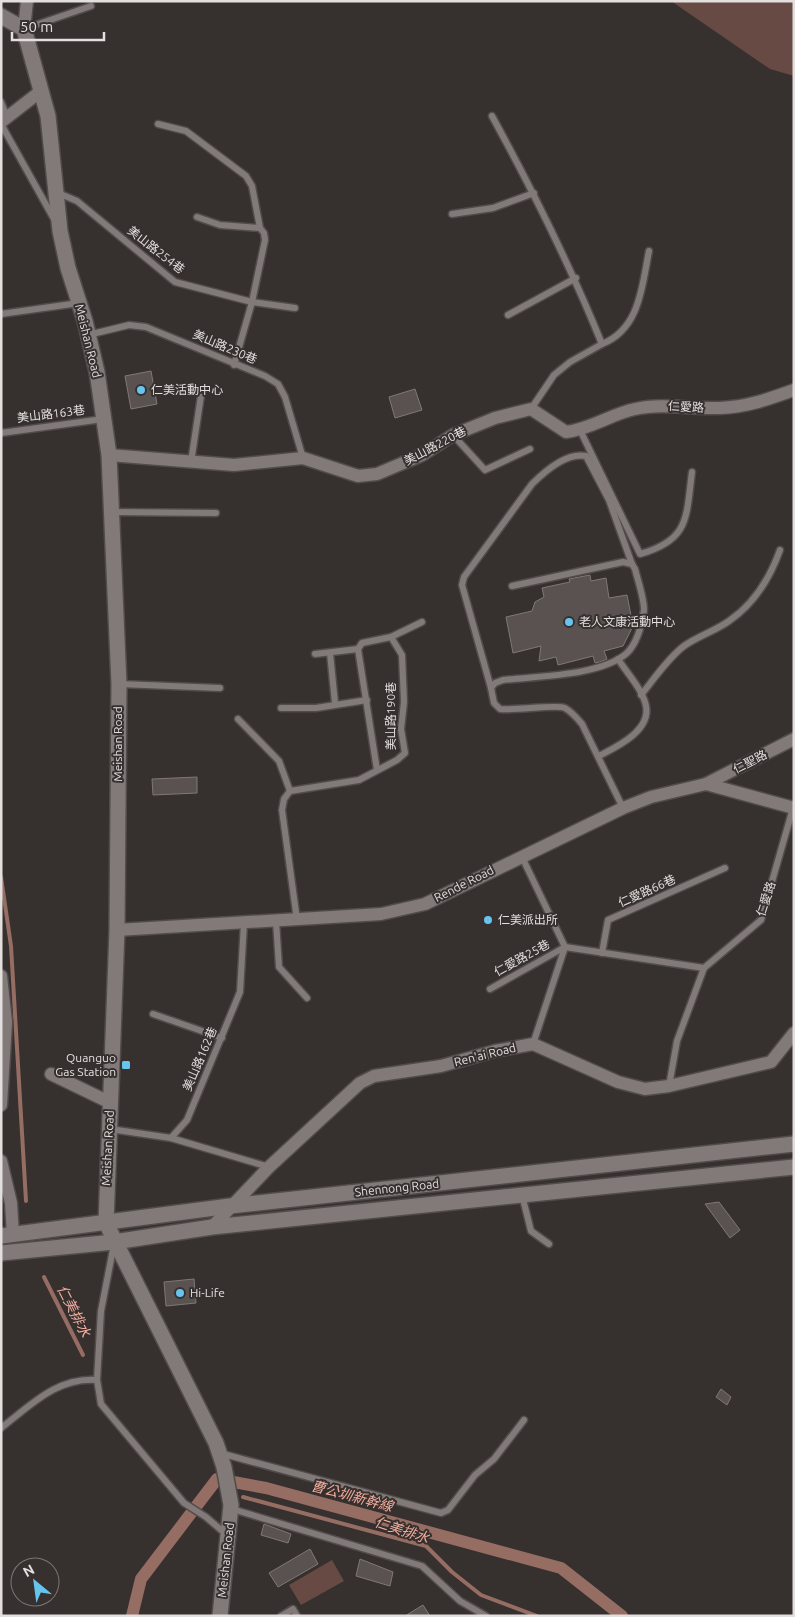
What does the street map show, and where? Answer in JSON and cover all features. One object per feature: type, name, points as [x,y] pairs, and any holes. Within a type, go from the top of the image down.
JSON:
[{"type":"street","points":[[1,16],[24,29],[27,1]]},
{"type":"street","name":"Meishan Road","points":[[24,29],[48,116],[58,193],[60,231],[68,268],[97,372],[109,455],[119,684],[117,930],[110,1129],[105,1209],[106,1223],[222,1459],[231,1507],[220,1616]]},
{"type":"street","points":[[3,121],[41,91]]},
{"type":"street","name":"仁愛路","points":[[580,430],[634,409],[661,406],[718,408],[752,405],[794,390]]},
{"type":"street","points":[[531,409],[566,432],[580,430]]},
{"type":"street","name":"美山路220巷","points":[[109,455],[234,465],[303,458],[358,476],[377,474],[422,455],[453,435],[495,418],[531,409]]},
{"type":"street","name":"仁聖路","points":[[706,784],[794,740]]},
{"type":"street","name":"Rende Road","points":[[117,930],[381,914],[425,904],[623,808],[651,797],[706,784],[794,808]]},
{"type":"street","points":[[1,976],[6,1022],[1,1105]]},
{"type":"street","name":"Ren'ai Road","points":[[212,1227],[269,1167],[360,1083],[374,1076],[441,1066],[495,1051],[533,1044],[618,1082],[645,1089],[669,1086],[770,1062],[794,1033]]},
{"type":"street","points":[[51,1074],[111,1103]]},
{"type":"street","name":"Shennong Road","points":[[7,1235],[230,1206],[794,1144]]},
{"type":"street","points":[[1,1161],[6,1203],[7,1235]]},
{"type":"street","name":"Shennong Road","points":[[1,1253],[114,1242],[212,1227],[794,1167]]},
{"type":"lane","points":[[24,29],[91,6]]},
{"type":"lane","points":[[1,102],[3,121],[60,231]]},
{"type":"lane","points":[[492,116],[534,193],[576,278],[602,344]]},
{"type":"lane","points":[[158,124],[186,131],[246,176],[252,186],[260,228],[264,233],[265,240],[252,302],[234,365]]},
{"type":"lane","name":"美山路254巷","points":[[58,193],[78,201],[175,282],[252,302],[295,308]]},
{"type":"lane","points":[[452,214],[493,208],[534,193]]},
{"type":"lane","points":[[197,218],[220,225],[260,228]]},
{"type":"lane","points":[[531,409],[554,375],[570,362],[609,342],[629,324],[636,311],[649,251]]},
{"type":"lane","points":[[508,315],[576,278]]},
{"type":"lane","points":[[1,314],[79,303]]},
{"type":"lane","name":"美山路230巷","points":[[87,335],[129,325],[146,327],[234,365],[265,376],[278,384],[285,397],[303,458]]},
{"type":"lane","points":[[190,462],[202,388]]},
{"type":"lane","name":"美山路163巷","points":[[1,433],[104,419]]},
{"type":"lane","points":[[580,430],[640,554],[660,549],[681,530],[686,514],[692,472]]},
{"type":"lane","points":[[453,435],[485,470],[530,449]]},
{"type":"lane","points":[[491,688],[495,683],[503,680],[584,670],[618,659],[628,651],[640,630],[644,608],[635,569],[609,500],[586,456],[576,454],[544,472],[532,484],[464,577],[462,585],[494,703],[500,709],[512,711],[562,706],[574,714],[582,724],[599,756],[623,808]]},
{"type":"lane","points":[[112,512],[216,513]]},
{"type":"lane","points":[[641,695],[684,646],[730,621],[765,585],[772,574],[780,550]]},
{"type":"lane","points":[[512,586],[623,562],[632,564]]},
{"type":"lane","points":[[377,770],[358,649],[362,643],[391,637],[422,622]]},
{"type":"lane","name":"美山路190巷","points":[[290,791],[359,780],[397,760],[405,753],[402,729],[402,655],[391,637]]},
{"type":"lane","points":[[315,654],[358,649]]},
{"type":"lane","points":[[330,653],[335,703]]},
{"type":"lane","points":[[599,756],[623,744],[639,728],[645,716],[646,706],[641,695],[618,659]]},
{"type":"lane","points":[[119,684],[220,688]]},
{"type":"lane","name":"美山路190巷","points":[[281,708],[316,708],[335,703],[367,700]]},
{"type":"lane","points":[[238,719],[279,761],[290,791],[284,799],[282,810],[297,920]]},
{"type":"lane","name":"仁愛路","points":[[669,1086],[677,1042],[704,968],[761,920],[794,808]]},
{"type":"lane","points":[[521,856],[565,947],[533,1044]]},
{"type":"lane","name":"仁愛路66巷","points":[[602,953],[608,920],[725,868]]},
{"type":"lane","points":[[276,921],[279,967],[307,998]]},
{"type":"lane","name":"美山路162巷","points":[[171,1138],[187,1120],[240,992],[244,923]]},
{"type":"lane","points":[[565,947],[704,968]]},
{"type":"lane","name":"仁愛路25巷","points":[[490,989],[565,947]]},
{"type":"lane","points":[[153,1014],[222,1038]]},
{"type":"lane","points":[[110,1129],[171,1138],[269,1167]]},
{"type":"lane","points":[[522,1195],[531,1231],[549,1244]]},
{"type":"lane","points":[[114,1242],[101,1311],[97,1380],[101,1404],[184,1503],[206,1517],[228,1536]]},
{"type":"lane","points":[[1,1428],[56,1386],[80,1378],[97,1380]]},
{"type":"lane","points":[[222,1459],[441,1513],[448,1510],[475,1474],[494,1460],[524,1420]]},
{"type":"lane","points":[[231,1507],[422,1566],[460,1601],[486,1616]]},
{"type":"lane","points":[[280,1616],[293,1609],[297,1616]]},
{"type":"shaded area","points":[[671,1],[794,1],[794,76],[770,69]]},
{"type":"shaded area","points":[[332,1560],[344,1581],[301,1605],[289,1585]]},
{"type":"building","name":"仁美活動中心","points":[[151,371],[157,404],[131,409],[125,376]]},
{"type":"building","points":[[415,389],[422,410],[395,418],[389,397]]},
{"type":"building","name":"老人文康活動中心","points":[[590,575],[591,581],[606,578],[609,598],[627,595],[633,626],[623,646],[604,651],[607,659],[595,663],[593,656],[558,665],[556,657],[539,661],[541,646],[513,653],[506,617],[532,611],[535,602],[544,597],[542,588],[570,582],[569,579]]},
{"type":"building","points":[[197,777],[197,793],[153,795],[152,779]]},
{"type":"building","points":[[719,1202],[740,1230],[730,1238],[705,1204]]},
{"type":"building","name":"Hi-Life","points":[[194,1279],[196,1303],[166,1306],[164,1282]]},
{"type":"building","points":[[721,1389],[731,1397],[727,1405],[716,1397]]},
{"type":"building","points":[[264,1524],[291,1534],[288,1543],[261,1535]]},
{"type":"building","points":[[310,1549],[318,1564],[278,1587],[269,1573]]},
{"type":"building","points":[[360,1559],[393,1572],[390,1586],[356,1576]]},
{"type":"building","points":[[423,1605],[430,1616],[405,1616]]},
{"type":"waterway","name":"仁美排水","points":[[1,877],[11,946],[26,1201]]},
{"type":"waterway","name":"仁美排水","points":[[44,1277],[83,1355]]},
{"type":"waterway","name":"曹公圳新幹線","points":[[132,1616],[141,1579],[217,1479],[266,1488],[561,1568],[622,1616]]},
{"type":"waterway","name":"仁美排水","points":[[243,1497],[426,1546],[452,1572],[481,1595],[537,1616]]},
{"type":"place","name":"仁美活動中心","points":[[141,390]]},
{"type":"place","name":"老人文康活動中心","points":[[569,622]]},
{"type":"place","name":"仁美派出所","points":[[488,920]]},
{"type":"place","name":"Quanguo Gas Station","points":[[126,1065]]},
{"type":"place","name":"Hi-Life","points":[[180,1293]]}]
